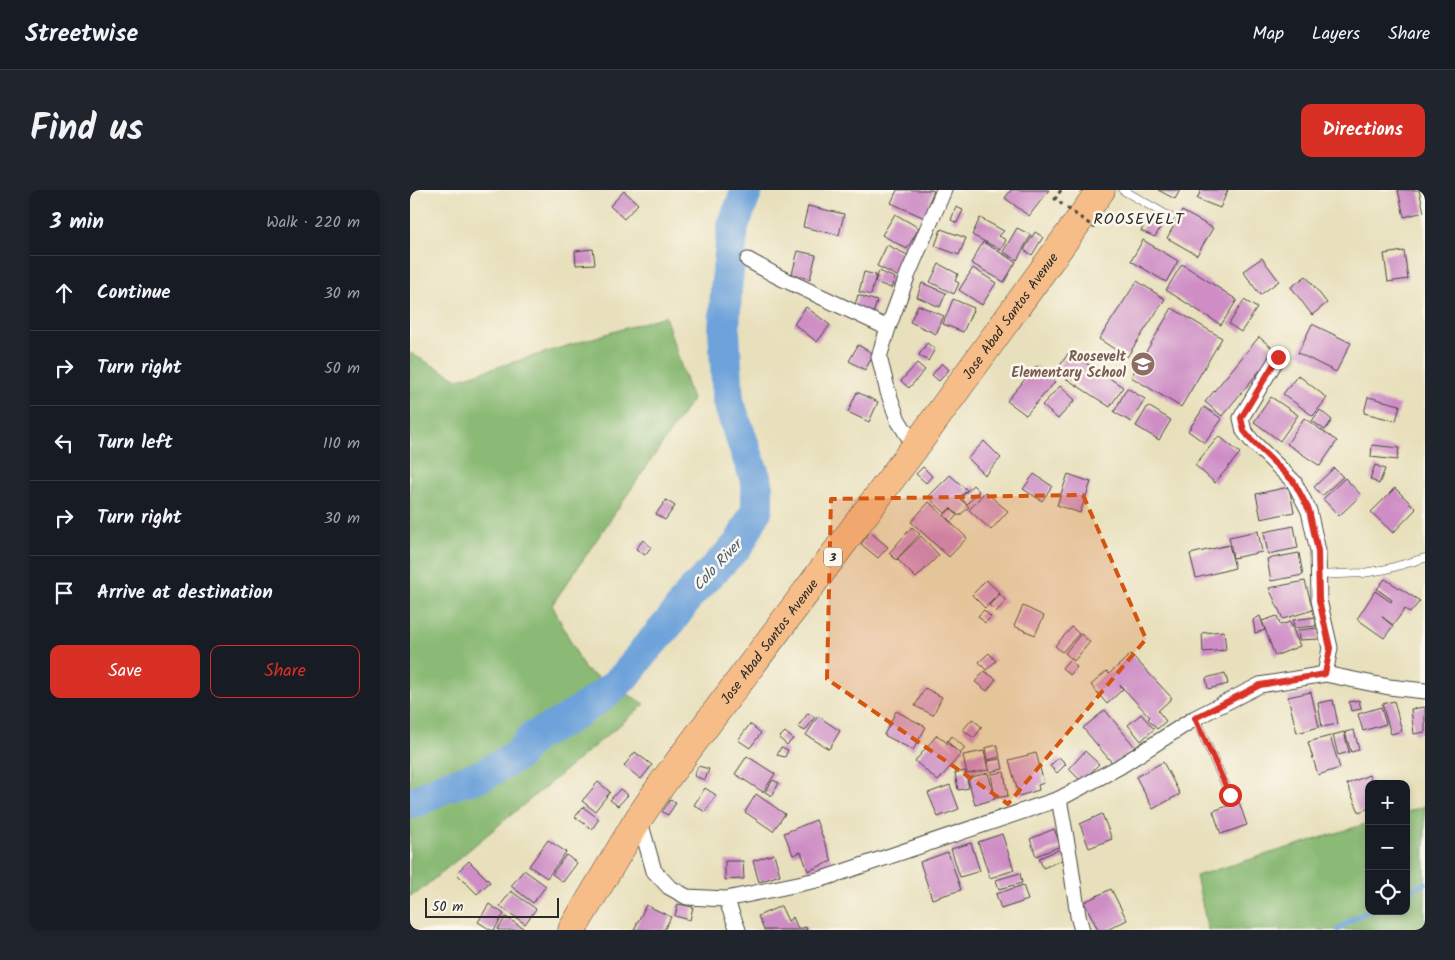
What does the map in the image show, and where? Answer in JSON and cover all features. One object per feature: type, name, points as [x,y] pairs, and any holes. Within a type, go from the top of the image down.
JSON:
[{"type":"highway","name":"Jose Abad Santos Avenue","points":[[572,930],[639,818],[662,784],[915,447],[1102,190]]},
{"type":"street","points":[[915,447],[898,420],[879,357],[908,274],[944,190]]},
{"type":"street","points":[[748,260],[779,277],[888,328]]},
{"type":"street","points":[[1278,357],[1241,418],[1244,431],[1294,482],[1309,510],[1318,551],[1319,600],[1330,648],[1325,674]]},
{"type":"street","points":[[639,818],[654,871],[669,887],[687,897],[726,899],[822,878],[1059,799],[1120,767],[1195,718],[1260,685],[1325,674],[1425,692]]},
{"type":"street","points":[[1059,799],[1078,916],[1082,930]]},
{"type":"street","points":[[726,899],[738,930]]},
{"type":"lane","points":[[1123,190],[1170,217]]},
{"type":"lane","points":[[1318,575],[1363,573],[1387,569],[1425,558]]},
{"type":"lane","points":[[1195,718],[1230,795]]},
{"type":"path","points":[[1061,190],[1055,199],[1095,228]]},
{"type":"highlighted area","points":[[1083,495],[1146,639],[1008,804],[827,679],[831,499]]},
{"type":"green space","points":[[665,316],[692,400],[552,605],[585,670],[645,704],[417,893],[410,896],[410,353],[458,379]]},
{"type":"green space","points":[[1425,806],[1425,930],[1208,930],[1196,876],[1365,824],[1365,915],[1410,915],[1410,811]]},
{"type":"building","points":[[897,190],[934,191],[929,202],[934,204],[927,219],[891,203]]},
{"type":"building","points":[[1011,190],[1049,190],[1029,216],[1005,198]]},
{"type":"building","points":[[1158,190],[1180,190],[1175,199]]},
{"type":"building","points":[[1201,190],[1228,190],[1220,208],[1197,199]]},
{"type":"building","points":[[1398,190],[1419,190],[1424,212],[1404,217]]},
{"type":"building","points":[[624,191],[638,204],[624,219],[610,206]]},
{"type":"building","points":[[808,206],[844,214],[839,235],[803,227]]},
{"type":"building","points":[[956,207],[963,210],[957,223],[951,220]]},
{"type":"building","points":[[1182,211],[1213,228],[1197,255],[1167,238]]},
{"type":"building","points":[[895,214],[919,228],[907,249],[882,235]]},
{"type":"building","points":[[980,218],[1004,231],[999,236],[1006,240],[1001,250],[972,235]]},
{"type":"building","points":[[1148,218],[1162,224],[1155,237],[1141,231]]},
{"type":"building","points":[[1017,228],[1031,235],[1017,260],[1003,252]]},
{"type":"building","points":[[941,229],[966,238],[959,255],[935,246]]},
{"type":"building","points":[[1035,232],[1043,237],[1032,255],[1024,250]]},
{"type":"building","points":[[1143,240],[1178,261],[1166,282],[1131,261]]},
{"type":"building","points":[[983,242],[1016,262],[1004,282],[971,263]]},
{"type":"building","points":[[887,245],[912,257],[901,278],[877,266]]},
{"type":"building","points":[[593,249],[595,264],[576,265],[575,251]]},
{"type":"building","points":[[798,251],[816,255],[810,279],[792,274]]},
{"type":"building","points":[[1404,251],[1408,279],[1388,282],[1384,254]]},
{"type":"building","points":[[1262,258],[1279,281],[1260,295],[1243,271]]},
{"type":"building","points":[[939,264],[958,274],[955,281],[959,283],[954,294],[930,282]]},
{"type":"building","points":[[1182,264],[1237,300],[1221,325],[1166,290]]},
{"type":"building","points":[[973,268],[996,283],[982,305],[959,290]]},
{"type":"building","points":[[879,271],[895,278],[891,288],[875,282]]},
{"type":"building","points":[[864,272],[876,275],[871,295],[859,292]]},
{"type":"building","points":[[1306,276],[1327,303],[1312,315],[1291,287]]},
{"type":"building","points":[[1137,281],[1165,299],[1127,357],[1099,339]]},
{"type":"building","points":[[922,283],[946,293],[940,307],[917,297]]},
{"type":"building","points":[[858,295],[877,301],[873,314],[854,308]]},
{"type":"building","points":[[953,299],[974,308],[963,332],[943,324]]},
{"type":"building","points":[[1244,300],[1257,308],[1241,332],[1229,324]]},
{"type":"building","points":[[918,305],[944,316],[936,334],[910,322]]},
{"type":"building","points":[[806,307],[830,325],[817,342],[794,324]]},
{"type":"building","points":[[1172,308],[1222,338],[1181,407],[1131,377]]},
{"type":"building","points":[[1312,324],[1351,343],[1336,372],[1298,353]]},
{"type":"building","points":[[1259,337],[1276,351],[1222,416],[1205,402]]},
{"type":"building","points":[[927,343],[935,349],[928,361],[919,355]]},
{"type":"building","points":[[858,345],[874,354],[865,370],[849,361]]},
{"type":"building","points":[[1069,352],[1123,387],[1110,407],[1056,372]]},
{"type":"building","points":[[917,363],[925,370],[909,388],[901,381]]},
{"type":"building","points":[[942,363],[949,370],[939,381],[932,375]]},
{"type":"building","points":[[1036,366],[1055,382],[1026,415],[1007,401]]},
{"type":"building","points":[[1298,375],[1327,398],[1313,416],[1283,394]]},
{"type":"building","points":[[1060,386],[1075,400],[1058,419],[1042,405]]},
{"type":"building","points":[[1127,388],[1145,399],[1131,422],[1114,412]]},
{"type":"building","points":[[857,392],[878,402],[869,422],[848,412]]},
{"type":"building","points":[[1271,397],[1298,415],[1280,441],[1254,422]]},
{"type":"building","points":[[1368,397],[1400,405],[1396,421],[1364,413]]},
{"type":"building","points":[[1148,406],[1171,420],[1159,440],[1136,426]]},
{"type":"building","points":[[1204,407],[1222,419],[1205,443],[1188,431]]},
{"type":"building","points":[[1320,410],[1332,420],[1325,430],[1312,421]]},
{"type":"building","points":[[1304,418],[1337,441],[1320,466],[1287,444]]},
{"type":"building","points":[[1219,436],[1240,453],[1215,483],[1195,465]]},
{"type":"building","points":[[984,441],[1001,458],[985,475],[968,458]]},
{"type":"building","points":[[1372,445],[1399,448],[1397,460],[1371,457]]},
{"type":"building","points":[[1375,465],[1385,469],[1379,484],[1370,479]]},
{"type":"building","points":[[923,467],[932,476],[926,483],[916,474]]},
{"type":"building","points":[[1334,468],[1343,477],[1322,496],[1314,487]]},
{"type":"building","points":[[1034,474],[1052,486],[1042,501],[1023,489]]},
{"type":"building","points":[[1068,474],[1091,482],[1080,513],[1057,505]]},
{"type":"building","points":[[950,475],[967,490],[959,498],[969,507],[959,516],[950,508],[945,513],[928,497]]},
{"type":"building","points":[[1345,478],[1361,495],[1339,516],[1323,499]]},
{"type":"building","points":[[973,485],[979,491],[967,504],[961,498]]},
{"type":"building","points":[[1289,487],[1294,512],[1261,519],[1256,494]]},
{"type":"building","points":[[1395,488],[1416,509],[1393,533],[1371,512]]},
{"type":"building","points":[[985,492],[1008,511],[991,530],[969,510]]},
{"type":"building","points":[[666,500],[675,506],[665,520],[656,514]]},
{"type":"building","points":[[929,502],[967,538],[949,557],[911,522]]},
{"type":"building","points":[[951,509],[957,515],[951,522],[944,515]]},
{"type":"building","points":[[1294,526],[1298,548],[1268,554],[1264,532]]},
{"type":"building","points":[[912,527],[920,534],[896,560],[889,553]]},
{"type":"building","points":[[1258,531],[1262,552],[1233,558],[1229,537]]},
{"type":"building","points":[[870,532],[888,547],[878,558],[861,544]]},
{"type":"building","points":[[921,536],[939,555],[916,578],[897,559]]},
{"type":"building","points":[[643,540],[651,547],[645,555],[636,549]]},
{"type":"building","points":[[1229,545],[1235,568],[1196,578],[1190,554]]},
{"type":"building","points":[[1299,553],[1303,575],[1271,581],[1267,559]]},
{"type":"building","points":[[1385,579],[1420,601],[1410,613],[1405,609],[1393,625],[1381,616],[1393,626],[1384,638],[1357,619],[1375,591],[1391,602],[1392,600],[1377,589]]},
{"type":"building","points":[[986,580],[1000,593],[985,608],[972,595]]},
{"type":"building","points":[[1305,581],[1313,610],[1283,619],[1269,588]]},
{"type":"building","points":[[1000,594],[1006,601],[996,612],[989,605]]},
{"type":"building","points":[[1023,606],[1044,616],[1035,635],[1014,626]]},
{"type":"building","points":[[984,610],[991,617],[985,623],[978,616]]},
{"type":"building","points":[[1260,616],[1265,630],[1255,633],[1253,620]]},
{"type":"building","points":[[1277,616],[1280,625],[1290,622],[1300,646],[1275,656],[1262,621]]},
{"type":"building","points":[[1316,617],[1316,626],[1294,628],[1293,620]]},
{"type":"building","points":[[1072,627],[1079,634],[1062,652],[1055,646]]},
{"type":"building","points":[[1318,628],[1319,639],[1299,640],[1298,630]]},
{"type":"building","points":[[1224,631],[1226,650],[1203,652],[1202,633]]},
{"type":"building","points":[[1081,634],[1090,642],[1074,661],[1065,653]]},
{"type":"building","points":[[989,653],[996,661],[986,670],[979,662]]},
{"type":"building","points":[[1131,654],[1172,698],[1158,711],[1166,721],[1157,729],[1148,719],[1150,717],[1120,685],[1123,689],[1107,704],[1091,685],[1107,671],[1109,674]]},
{"type":"building","points":[[1069,660],[1077,667],[1070,675],[1062,668]]},
{"type":"building","points":[[984,671],[996,679],[987,691],[975,682]]},
{"type":"building","points":[[1225,673],[1228,684],[1208,689],[1206,678]]},
{"type":"building","points":[[925,688],[942,697],[933,715],[915,706]]},
{"type":"building","points":[[1311,692],[1319,727],[1297,733],[1288,697]]},
{"type":"building","points":[[1333,700],[1338,724],[1322,727],[1318,703]]},
{"type":"building","points":[[1359,700],[1361,709],[1351,711],[1349,702]]},
{"type":"building","points":[[1394,701],[1402,731],[1391,734],[1382,704]]},
{"type":"building","points":[[1381,707],[1386,724],[1363,731],[1358,714]]},
{"type":"building","points":[[1425,707],[1425,732],[1414,734],[1411,709]]},
{"type":"building","points":[[1105,710],[1135,747],[1114,765],[1083,728]]},
{"type":"building","points":[[896,711],[926,727],[913,750],[884,735]]},
{"type":"building","points":[[808,713],[815,717],[805,731],[798,727]]},
{"type":"building","points":[[1141,714],[1154,729],[1141,741],[1128,725]]},
{"type":"building","points":[[818,716],[840,731],[829,749],[806,735]]},
{"type":"building","points":[[972,719],[982,727],[974,738],[963,730]]},
{"type":"building","points":[[750,724],[761,733],[750,748],[738,740]]},
{"type":"building","points":[[1354,730],[1359,750],[1351,752],[1345,732]]},
{"type":"building","points":[[785,732],[793,739],[787,745],[779,738]]},
{"type":"building","points":[[1344,732],[1349,752],[1338,755],[1333,735]]},
{"type":"building","points":[[937,735],[961,754],[938,781],[915,761]]},
{"type":"building","points":[[952,736],[965,748],[960,754],[947,741]]},
{"type":"building","points":[[1330,736],[1340,768],[1318,775],[1308,742]]},
{"type":"building","points":[[997,745],[1000,757],[987,760],[985,748]]},
{"type":"building","points":[[781,747],[788,750],[785,757],[777,755]]},
{"type":"building","points":[[984,751],[988,770],[967,774],[963,755]]},
{"type":"building","points":[[1085,751],[1099,764],[1082,782],[1069,769]]},
{"type":"building","points":[[635,752],[652,765],[641,779],[624,766]]},
{"type":"building","points":[[1036,753],[1044,783],[1038,785],[1039,790],[1019,796],[1009,760]]},
{"type":"building","points":[[747,756],[775,774],[763,792],[735,774]]},
{"type":"building","points":[[1059,757],[1066,764],[1057,773],[1050,766]]},
{"type":"building","points":[[1001,759],[1003,769],[990,772],[987,761]]},
{"type":"building","points":[[1163,762],[1180,794],[1153,809],[1136,777]]},
{"type":"building","points":[[698,766],[709,769],[705,780],[694,776]]},
{"type":"building","points":[[965,771],[969,788],[958,790],[955,773]]},
{"type":"building","points":[[1004,772],[1008,796],[995,798],[991,774]]},
{"type":"building","points":[[988,773],[995,799],[975,805],[968,778]]},
{"type":"building","points":[[1369,775],[1371,780],[1365,780],[1365,810],[1359,812],[1347,784]]},
{"type":"building","points":[[773,780],[779,783],[772,796],[765,792]]},
{"type":"building","points":[[598,782],[610,792],[595,811],[582,801]]},
{"type":"building","points":[[950,785],[959,809],[938,817],[928,793]]},
{"type":"building","points":[[705,788],[716,795],[705,812],[694,805]]},
{"type":"building","points":[[620,789],[628,795],[618,806],[610,800]]},
{"type":"building","points":[[756,794],[785,814],[773,831],[745,812]]},
{"type":"building","points":[[670,800],[676,803],[668,815],[662,812]]},
{"type":"building","points":[[1239,802],[1247,825],[1221,834],[1213,811]]},
{"type":"building","points":[[583,807],[599,819],[592,829],[575,817]]},
{"type":"building","points":[[1102,814],[1112,839],[1089,848],[1080,824]]},
{"type":"building","points":[[816,820],[832,861],[808,871],[801,852],[793,855],[784,833]]},
{"type":"building","points":[[1054,829],[1061,846],[1036,856],[1030,839]]},
{"type":"building","points":[[1002,834],[1014,870],[990,878],[978,842]]},
{"type":"building","points":[[548,840],[566,852],[547,878],[529,866]]},
{"type":"building","points":[[971,843],[980,871],[960,877],[951,849]]},
{"type":"building","points":[[1063,848],[1067,858],[1043,868],[1039,858]]},
{"type":"building","points":[[948,852],[961,890],[932,899],[920,862]]},
{"type":"building","points":[[774,854],[780,875],[759,882],[753,861]]},
{"type":"building","points":[[566,855],[577,863],[563,882],[552,874]]},
{"type":"building","points":[[469,861],[490,882],[477,894],[456,873]]},
{"type":"building","points":[[725,861],[743,861],[744,879],[725,880]]},
{"type":"building","points":[[524,870],[546,886],[533,903],[511,886]]},
{"type":"building","points":[[1020,873],[1022,883],[999,889],[996,880]]},
{"type":"building","points":[[1023,885],[1028,900],[1001,909],[996,894]]},
{"type":"building","points":[[1111,889],[1127,920],[1107,930],[1098,930],[1084,902]]},
{"type":"building","points":[[511,891],[536,909],[525,924],[500,906]]},
{"type":"building","points":[[489,904],[504,914],[494,930],[478,922]]},
{"type":"building","points":[[678,904],[693,907],[690,920],[675,916]]},
{"type":"building","points":[[646,905],[671,917],[664,930],[634,930]]},
{"type":"building","points":[[781,906],[788,921],[793,917],[798,929],[806,927],[807,930],[764,930],[758,916]]},
{"type":"building","points":[[506,917],[526,930],[497,930]]},
{"type":"waterway","name":"Colo River","points":[[410,803],[416,802],[444,787],[483,775],[518,755],[533,737],[566,720],[603,695],[626,675],[669,623],[690,594],[739,544],[757,509],[757,483],[728,401],[724,331],[726,290],[733,226],[747,190]]},
{"type":"waterway","points":[[1410,890],[1425,883]]},
{"type":"waterway","points":[[1338,930],[1354,918],[1365,913]]},
{"type":"place","name":"Roosevelt Elementary School","points":[[1143,364]]},
{"type":"district","name":"ROOSEVELT","points":[[1139,218]]},
{"type":"route","points":[[1230,795],[1195,718],[1260,685],[1325,674],[1330,648],[1319,600],[1318,551],[1309,510],[1294,482],[1244,431],[1241,418],[1278,357]]}]
